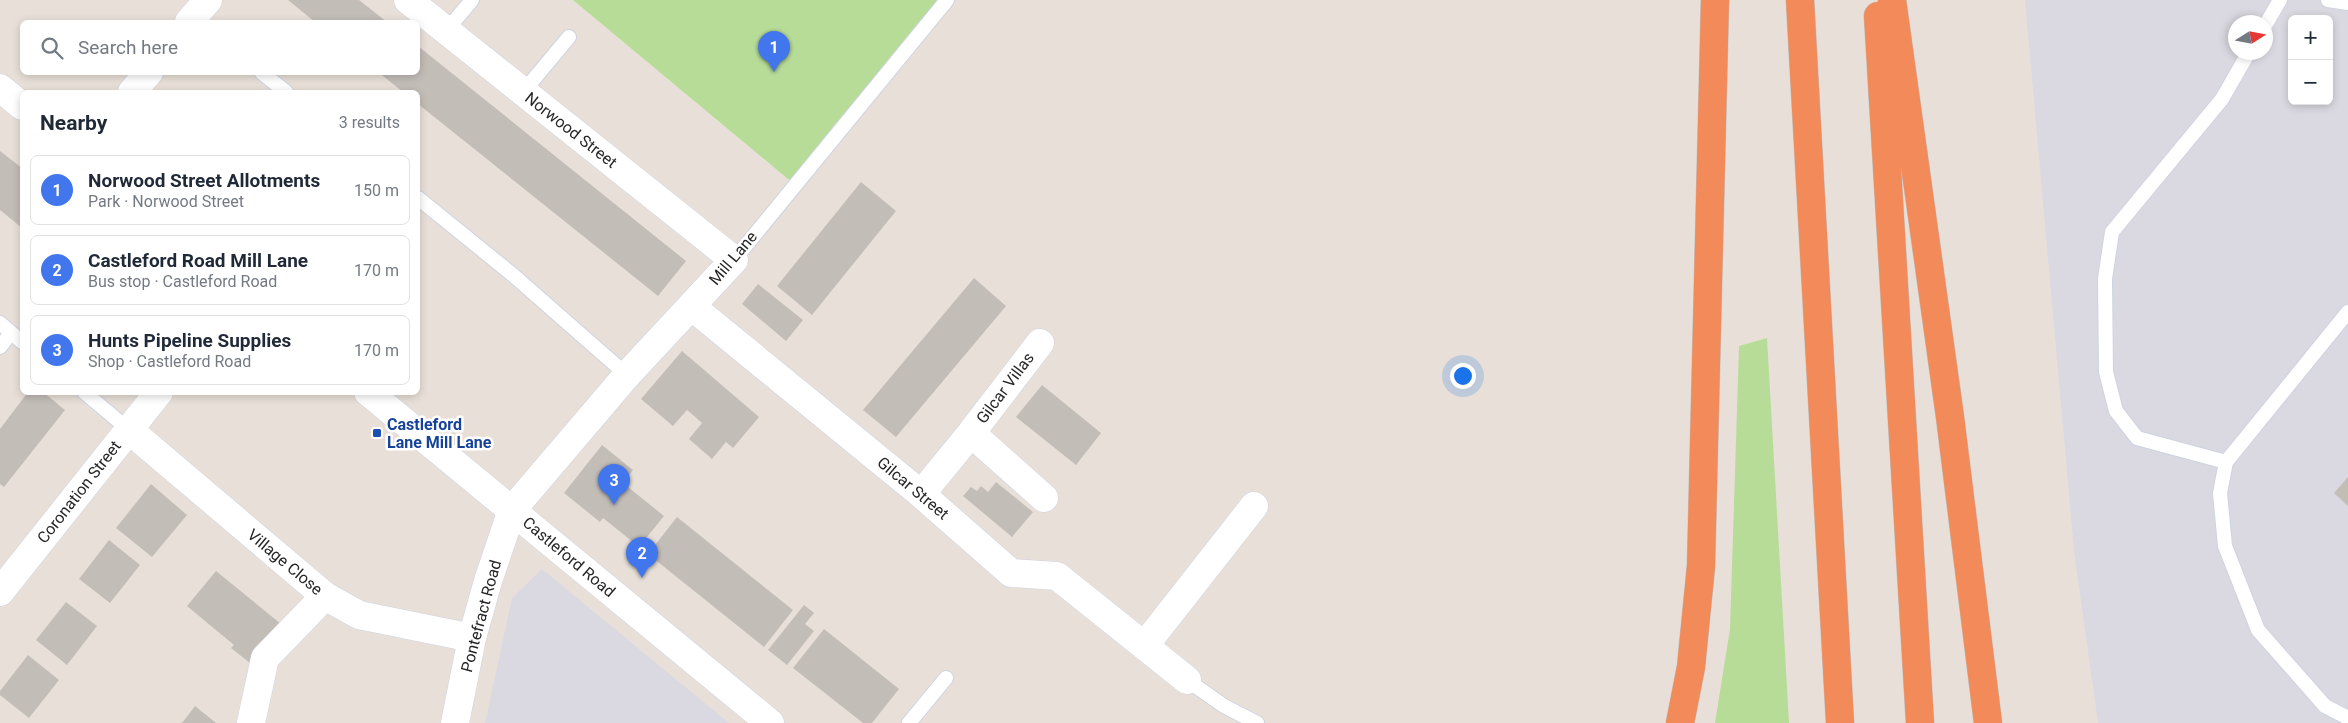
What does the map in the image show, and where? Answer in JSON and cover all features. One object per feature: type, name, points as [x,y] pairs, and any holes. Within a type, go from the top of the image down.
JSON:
[{"type":"highway","points":[[1680,723],[1691,667],[1701,566],[1715,0]]},
{"type":"highway","points":[[1800,0],[1840,723]]},
{"type":"highway","points":[[1877,0],[1920,723]]},
{"type":"highway","points":[[1892,0],[1950,417],[1988,723]]},
{"type":"street","name":"Norwood Street","points":[[408,0],[734,260]]},
{"type":"street","points":[[134,90],[146,75]]},
{"type":"street","name":"Mill Lane","points":[[512,510],[627,375],[734,260]]},
{"type":"street","name":"Gilcar Street","points":[[691,306],[921,494],[1011,573],[1057,576],[1187,680]]},
{"type":"street","name":"Gilcar Villas","points":[[921,494],[971,433],[1040,343]]},
{"type":"street","name":"Coronation Street","points":[[0,592],[156,395]]},
{"type":"street","name":"Castleford Road","points":[[372,395],[770,723]]},
{"type":"street","name":"Village Close","points":[[128,429],[325,596],[359,615],[472,638]]},
{"type":"street","name":"Gilcar Villas","points":[[971,433],[1044,498]]},
{"type":"street","points":[[1145,645],[1254,506]]},
{"type":"street","name":"Pontefract Road","points":[[455,723],[472,638],[488,581],[512,510]]},
{"type":"street","points":[[251,723],[265,658],[325,596]]},
{"type":"lane","points":[[446,31],[472,0]]},
{"type":"lane","name":"Mill Lane","points":[[734,260],[947,0]]},
{"type":"lane","points":[[2271,15],[2280,0]]},
{"type":"lane","points":[[2328,0],[2348,4]]},
{"type":"lane","points":[[523,92],[569,37]]},
{"type":"lane","points":[[2226,462],[2137,438],[2116,410],[2106,372],[2105,279],[2112,232],[2222,99],[2244,60]]},
{"type":"lane","points":[[265,75],[284,90]]},
{"type":"lane","points":[[420,200],[514,275],[627,375]]},
{"type":"lane","points":[[2348,312],[2226,462],[2220,493],[2225,546],[2258,630],[2325,706],[2348,718]]},
{"type":"lane","points":[[0,324],[20,340]]},
{"type":"lane","points":[[0,347],[11,333]]},
{"type":"lane","points":[[88,395],[128,429]]},
{"type":"lane","points":[[909,723],[946,678]]},
{"type":"lane","points":[[1187,680],[1224,706],[1257,723]]},
{"type":"shaded area","points":[[2025,0],[2348,0],[2348,723],[2098,723],[2074,551]]},
{"type":"shaded area","points":[[542,569],[729,723],[485,723],[512,598]]},
{"type":"green space","points":[[573,0],[947,0],[794,184]]},
{"type":"green space","points":[[1767,338],[1789,723],[1715,723],[1730,629],[1739,346]]},
{"type":"building","points":[[288,0],[359,0],[384,20],[313,20]]},
{"type":"building","points":[[420,48],[686,261],[658,296],[420,106],[420,90],[400,90],[382,75],[420,75]]},
{"type":"building","points":[[0,151],[20,166],[20,226],[0,210]]},
{"type":"building","points":[[861,182],[896,211],[812,315],[777,286]]},
{"type":"building","points":[[974,278],[1006,306],[896,437],[863,410]]},
{"type":"building","points":[[758,284],[803,320],[786,341],[742,304]]},
{"type":"building","points":[[682,351],[759,417],[733,448],[726,442],[712,459],[689,439],[702,423],[687,410],[673,426],[641,399]]},
{"type":"building","points":[[1042,385],[1101,433],[1076,465],[1016,417]]},
{"type":"building","points":[[26,395],[47,395],[65,410],[4,487],[0,484],[0,429]]},
{"type":"building","points":[[602,445],[633,470],[623,483],[664,516],[639,547],[603,518],[600,522],[564,493]]},
{"type":"building","points":[[2348,477],[2348,506],[2334,493]]},
{"type":"building","points":[[996,482],[1033,512],[1012,537],[963,496],[971,487],[977,491],[981,486],[988,492]]},
{"type":"building","points":[[151,484],[187,515],[152,557],[116,528]]},
{"type":"building","points":[[677,517],[793,610],[764,647],[648,554]]},
{"type":"building","points":[[109,540],[140,565],[110,603],[79,579]]},
{"type":"building","points":[[216,571],[281,624],[250,663],[231,648],[234,645],[187,606]]},
{"type":"building","points":[[66,602],[97,626],[67,665],[36,640]]},
{"type":"building","points":[[804,605],[814,613],[805,624],[814,631],[787,665],[768,650]]},
{"type":"building","points":[[824,629],[899,689],[872,723],[863,723],[793,668]]},
{"type":"building","points":[[28,655],[59,680],[29,718],[0,695],[0,691]]},
{"type":"building","points":[[195,706],[216,723],[182,723]]},
{"type":"place","name":"Norwood Street Allotments","points":[[774,72]]},
{"type":"place","name":"Castleford Lane Mill Lane","points":[[377,433]]},
{"type":"place","name":"Hunts Pipeline Supplies","points":[[614,505]]},
{"type":"place","name":"Castleford Road Mill Lane","points":[[642,578]]}]
